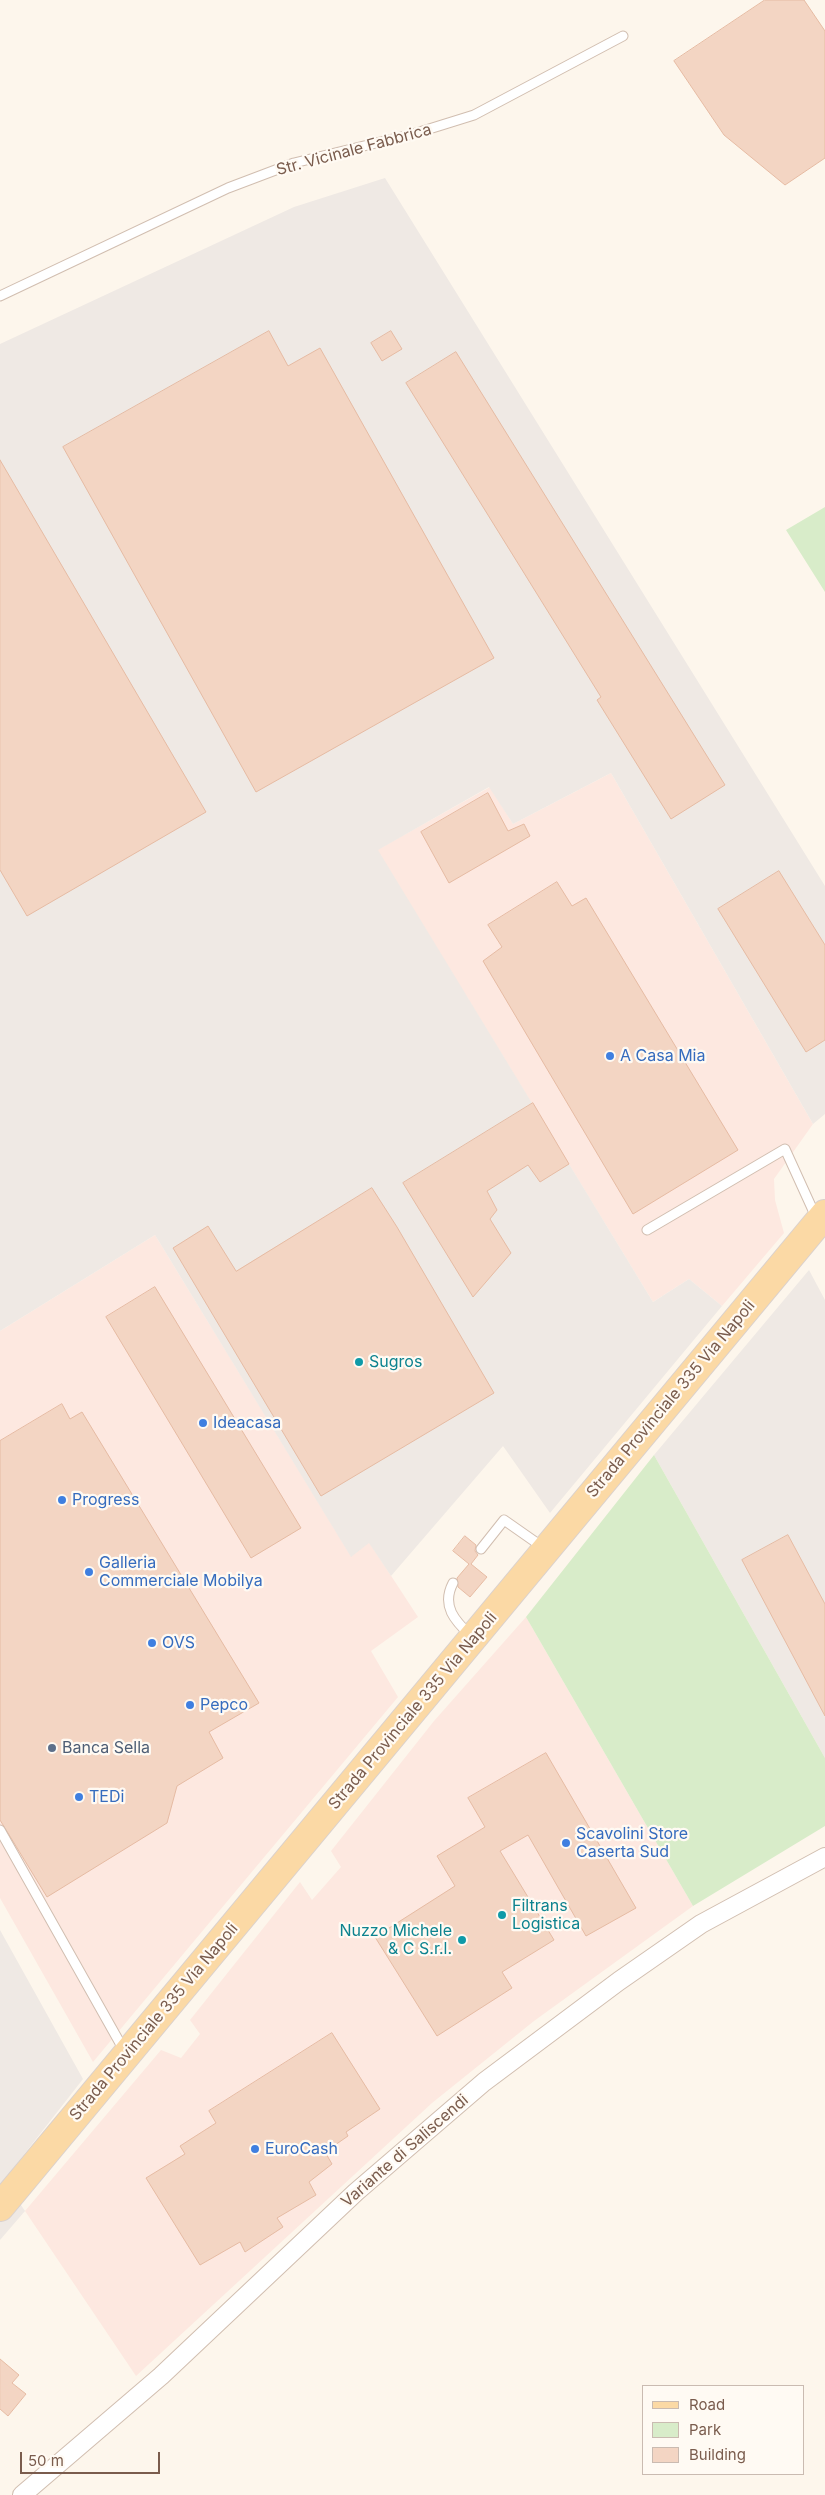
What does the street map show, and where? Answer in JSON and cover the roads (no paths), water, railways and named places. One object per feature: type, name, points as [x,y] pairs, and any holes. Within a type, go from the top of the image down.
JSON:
[{"type":"main road","name":"Strada Provinciale 335 Via Napoli","points":[[0,2207],[822,1218]]},
{"type":"street","name":"Variante di Saliscendi","points":[[22,2495],[161,2376],[356,2192],[484,2082],[619,1981],[701,1924],[825,1857]]},
{"type":"lane","name":"Str. Vicinale Fabbrica","points":[[0,296],[228,188],[294,163],[413,134],[474,115],[623,36]]},
{"type":"lane","points":[[648,1230],[785,1149],[822,1218]]},
{"type":"lane","points":[[481,1548],[504,1520],[546,1550]]},
{"type":"lane","points":[[453,1583],[448,1592],[448,1605],[455,1621],[474,1638]]},
{"type":"lane","points":[[0,1830],[127,2056]]},
{"type":"place","name":"A Casa Mia","points":[[610,1056]]},
{"type":"place","name":"Sugros","points":[[359,1362]]},
{"type":"place","name":"Ideacasa","points":[[203,1423]]},
{"type":"place","name":"Progress","points":[[62,1500]]},
{"type":"place","name":"Galleria Commerciale Mobilya","points":[[89,1572]]},
{"type":"place","name":"OVS","points":[[152,1643]]},
{"type":"place","name":"Pepco","points":[[190,1705]]},
{"type":"place","name":"Banca Sella","points":[[52,1748]]},
{"type":"place","name":"TEDi","points":[[79,1797]]},
{"type":"place","name":"Scavolini Store Caserta Sud","points":[[566,1843]]},
{"type":"place","name":"Filtrans Logistica","points":[[502,1915]]},
{"type":"place","name":"Nuzzo Michele & C S.r.l.","points":[[462,1940]]},
{"type":"place","name":"EuroCash","points":[[255,2149]]}]
